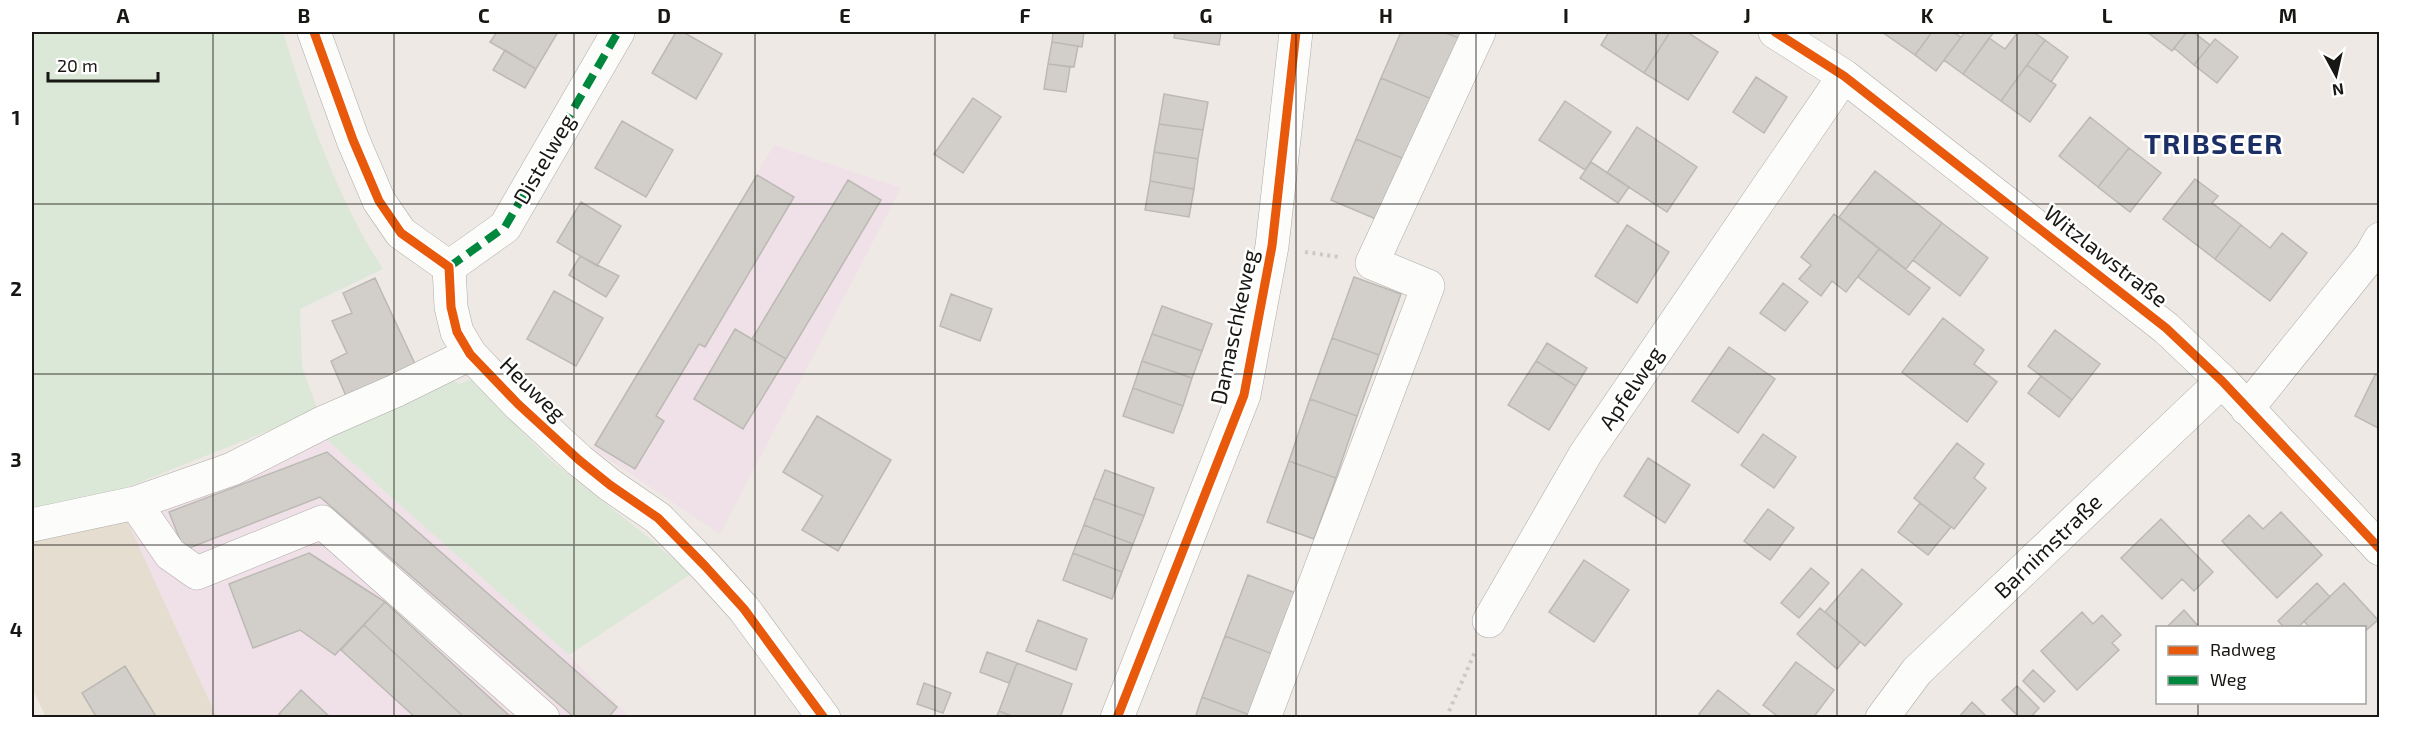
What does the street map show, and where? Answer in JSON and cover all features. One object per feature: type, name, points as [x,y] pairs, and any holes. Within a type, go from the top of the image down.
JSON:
[{"type":"street","points":[[314,32],[353,140],[379,201],[401,233],[449,267]]},
{"type":"street","name":"Distelweg","points":[[449,267],[505,227],[618,32]]},
{"type":"street","name":"Damaschkeweg","points":[[1117,717],[1244,394],[1272,246],[1296,32]]},
{"type":"street","points":[[1264,717],[1428,286],[1372,263],[1479,32]]},
{"type":"street","name":"Witzlawstraße","points":[[1775,32],[1844,75],[2166,328],[2222,381],[2379,549]]},
{"type":"street","name":"Apfelweg","points":[[1489,621],[1586,453],[1844,75]]},
{"type":"street","points":[[2247,409],[2371,255],[2379,238]]},
{"type":"street","name":"Heuweg","points":[[449,267],[451,307],[457,332],[470,354],[518,404],[579,460],[610,485],[658,518],[705,566],[744,609],[824,717]]},
{"type":"street","points":[[32,525],[135,503],[232,469],[324,422],[395,391],[470,354]]},
{"type":"street","name":"Barnimstraße","points":[[1882,717],[1917,671],[2222,381]]},
{"type":"street","points":[[135,503],[170,554],[197,573],[322,522],[543,717]]},
{"type":"path","points":[[1272,246],[1372,263]]},
{"type":"path","points":[[1446,717],[1489,621]]},
{"type":"shaded area","points":[[774,145],[901,188],[720,534],[592,448]]},
{"type":"shaded area","points":[[325,438],[569,655],[629,717],[217,717],[126,518]]},
{"type":"shaded area","points":[[126,518],[217,717],[46,717],[32,688],[32,537]]},
{"type":"green space","points":[[32,32],[283,32],[313,124],[337,184],[383,269],[300,309],[302,367],[318,411],[115,492],[32,514]]},
{"type":"green space","points":[[450,379],[460,384],[471,379],[548,458],[691,574],[569,655],[325,438]]},
{"type":"building","points":[[497,32],[558,32],[536,69],[490,42]]},
{"type":"building","points":[[676,32],[683,32],[722,54],[696,99],[652,73]]},
{"type":"building","points":[[1053,32],[1084,32],[1082,47],[1052,42]]},
{"type":"building","points":[[1175,32],[1221,32],[1219,45],[1174,38]]},
{"type":"building","points":[[1401,32],[1443,32],[1459,38],[1434,100],[1381,78]]},
{"type":"building","points":[[1443,32],[1462,32],[1459,38]]},
{"type":"building","points":[[1609,32],[1670,32],[1644,73],[1601,45]]},
{"type":"building","points":[[1670,32],[1687,32],[1718,52],[1688,100],[1644,73]]},
{"type":"building","points":[[1882,32],[1932,32],[1915,55]]},
{"type":"building","points":[[1932,32],[1953,32],[1961,37],[1936,71],[1915,55]]},
{"type":"building","points":[[1965,32],[1994,32],[1963,74],[1944,60]]},
{"type":"building","points":[[2018,32],[2033,32],[2045,40],[2001,101],[1963,74],[1989,38],[2005,49]]},
{"type":"building","points":[[2147,32],[2187,32],[2172,51]]},
{"type":"building","points":[[2187,32],[2193,32],[2210,45],[2194,65],[2174,48]]},
{"type":"building","points":[[2215,39],[2238,57],[2217,83],[2194,65]]},
{"type":"building","points":[[2045,40],[2068,57],[2051,82],[2027,65]]},
{"type":"building","points":[[1052,42],[1078,46],[1074,67],[1048,64]]},
{"type":"building","points":[[505,50],[536,69],[525,88],[493,70]]},
{"type":"building","points":[[1048,64],[1070,67],[1066,92],[1044,89]]},
{"type":"building","points":[[2027,65],[2056,85],[2030,122],[2001,101]]},
{"type":"building","points":[[1756,77],[1787,97],[1764,133],[1733,112]]},
{"type":"building","points":[[1381,78],[1434,100],[1409,161],[1356,139]]},
{"type":"building","points":[[1164,94],[1208,102],[1203,130],[1159,124]]},
{"type":"building","points":[[973,98],[1001,117],[963,173],[934,154]]},
{"type":"building","points":[[1565,101],[1611,132],[1585,170],[1539,140]]},
{"type":"building","points":[[2090,117],[2129,148],[2098,187],[2059,156]]},
{"type":"building","points":[[622,121],[673,150],[646,197],[595,168]]},
{"type":"building","points":[[1159,124],[1203,130],[1198,159],[1154,152]]},
{"type":"building","points":[[1637,127],[1697,167],[1667,212],[1607,173]]},
{"type":"building","points":[[1356,139],[1409,161],[1383,222],[1331,200]]},
{"type":"building","points":[[2129,148],[2161,173],[2130,212],[2098,187]]},
{"type":"building","points":[[1154,152],[1198,159],[1194,189],[1150,181]]},
{"type":"building","points":[[1591,162],[1629,187],[1618,203],[1580,178]]},
{"type":"building","points":[[1875,171],[1942,223],[1906,269],[1839,217]]},
{"type":"building","points":[[757,175],[794,197],[705,347],[699,344],[656,416],[664,421],[635,469],[595,445]]},
{"type":"building","points":[[2195,179],[2218,196],[2212,203],[2241,225],[2215,259],[2163,219]]},
{"type":"building","points":[[848,180],[881,200],[786,359],[752,339]]},
{"type":"building","points":[[1150,181],[1194,189],[1189,217],[1145,210]]},
{"type":"building","points":[[581,202],[621,226],[597,266],[557,242]]},
{"type":"building","points":[[1834,214],[1879,249],[1846,292],[1832,281],[1821,296],[1799,279],[1811,265],[1801,257]]},
{"type":"building","points":[[1942,223],[1988,258],[1960,296],[1913,260]]},
{"type":"building","points":[[1627,225],[1669,252],[1637,303],[1595,276]]},
{"type":"building","points":[[2241,225],[2270,248],[2282,233],[2307,253],[2270,301],[2215,259]]},
{"type":"building","points":[[1879,249],[1930,288],[1909,315],[1858,277]]},
{"type":"building","points":[[580,256],[619,276],[606,297],[569,275]]},
{"type":"building","points":[[1354,277],[1401,294],[1379,355],[1332,338]]},
{"type":"building","points":[[375,278],[415,364],[346,396],[331,361],[347,353],[332,321],[352,313],[343,293]]},
{"type":"building","points":[[1783,283],[1808,302],[1785,331],[1760,313]]},
{"type":"building","points":[[554,291],[603,318],[576,366],[527,339]]},
{"type":"building","points":[[951,294],[992,309],[980,341],[940,326]]},
{"type":"building","points":[[1162,306],[1212,324],[1202,351],[1152,334]]},
{"type":"building","points":[[1943,318],[1984,350],[1974,364],[1997,382],[1967,422],[1902,372]]},
{"type":"building","points":[[735,329],[786,359],[743,429],[694,399]]},
{"type":"building","points":[[2055,330],[2100,364],[2072,400],[2028,366]]},
{"type":"building","points":[[1152,334],[1202,351],[1192,378],[1142,361]]},
{"type":"building","points":[[1332,338],[1379,355],[1357,416],[1310,399]]},
{"type":"building","points":[[1547,343],[1587,368],[1576,386],[1536,361]]},
{"type":"building","points":[[1729,347],[1775,379],[1738,433],[1692,401]]},
{"type":"building","points":[[1142,361],[1192,378],[1183,406],[1133,388]]},
{"type":"building","points":[[1536,361],[1576,386],[1549,430],[1508,405]]},
{"type":"building","points":[[2375,375],[2380,377],[2380,429],[2355,416]]},
{"type":"building","points":[[2041,376],[2072,400],[2059,417],[2028,393]]},
{"type":"building","points":[[1133,388],[1183,406],[1173,433],[1123,416]]},
{"type":"building","points":[[1310,399],[1357,416],[1336,478],[1289,461]]},
{"type":"building","points":[[817,416],[891,460],[838,551],[802,530],[823,496],[783,472]]},
{"type":"building","points":[[1763,434],[1796,457],[1774,488],[1741,465]]},
{"type":"building","points":[[1957,443],[1984,464],[1974,478],[1986,488],[1954,529],[1914,498]]},
{"type":"building","points":[[327,452],[617,707],[608,718],[575,718],[320,497],[184,550],[169,512]]},
{"type":"building","points":[[1648,458],[1690,485],[1665,523],[1624,496]]},
{"type":"building","points":[[1289,461],[1336,478],[1314,539],[1267,522]]},
{"type":"building","points":[[1105,470],[1154,488],[1144,516],[1094,498]]},
{"type":"building","points":[[1094,498],[1144,516],[1133,544],[1084,525]]},
{"type":"building","points":[[1920,503],[1951,527],[1928,555],[1898,532]]},
{"type":"building","points":[[1768,509],[1794,528],[1770,560],[1744,541]]},
{"type":"building","points":[[2281,512],[2322,555],[2277,598],[2222,541],[2249,515],[2263,529]]},
{"type":"building","points":[[2161,519],[2213,572],[2194,591],[2182,579],[2162,599],[2121,558]]},
{"type":"building","points":[[1084,525],[1133,544],[1122,572],[1073,553]]},
{"type":"building","points":[[309,553],[385,602],[335,655],[300,630],[253,648],[229,584]]},
{"type":"building","points":[[1073,553],[1122,572],[1112,599],[1063,580]]},
{"type":"building","points":[[1584,560],[1629,590],[1594,642],[1549,612]]},
{"type":"building","points":[[1811,568],[1829,583],[1799,618],[1781,603]]},
{"type":"building","points":[[1862,569],[1902,604],[1865,646],[1825,612]]},
{"type":"building","points":[[1248,575],[1301,595],[1278,656],[1225,636]]},
{"type":"building","points":[[2317,583],[2330,597],[2299,626],[2283,626],[2278,621]]},
{"type":"building","points":[[2344,583],[2378,620],[2366,630],[2366,626],[2308,626],[2304,621]]},
{"type":"building","points":[[385,602],[512,718],[465,718],[364,625]]},
{"type":"building","points":[[1820,608],[1860,642],[1837,669],[1797,634]]},
{"type":"building","points":[[2184,610],[2198,626],[2168,626]]},
{"type":"building","points":[[2082,612],[2093,624],[2102,615],[2121,635],[2112,643],[2119,650],[2077,690],[2041,651]]},
{"type":"building","points":[[1038,620],[1087,639],[1076,670],[1026,651]]},
{"type":"building","points":[[364,625],[465,718],[416,718],[341,650]]},
{"type":"building","points":[[1225,636],[1278,656],[1255,717],[1202,697]]},
{"type":"building","points":[[987,652],[1017,663],[1009,683],[980,672]]},
{"type":"building","points":[[1796,662],[1834,690],[1813,718],[1780,718],[1763,705]]},
{"type":"building","points":[[1017,663],[1072,684],[1060,718],[1017,718],[999,711]]},
{"type":"building","points":[[125,666],[157,718],[97,718],[82,693]]},
{"type":"building","points":[[2033,670],[2055,691],[2044,702],[2023,681]]},
{"type":"building","points":[[924,683],[951,693],[943,713],[917,704]]},
{"type":"building","points":[[2017,686],[2039,708],[2030,718],[2020,718],[2002,700]]},
{"type":"building","points":[[301,690],[331,718],[283,718],[279,714]]},
{"type":"building","points":[[1718,690],[1754,718],[1703,718],[1699,714]]},
{"type":"building","points":[[1202,697],[1255,717],[1195,718]]},
{"type":"building","points":[[1972,702],[1988,718],[1958,718]]},
{"type":"building","points":[[999,711],[1017,718],[996,718]]},
{"type":"marked path","points":[[449,267],[505,227],[618,32]]},
{"type":"cycle path","points":[[314,32],[353,140],[379,201],[401,233],[449,267],[451,307],[457,332],[470,354],[518,404],[579,460],[610,485],[658,518],[705,566],[744,609],[824,718]]},
{"type":"cycle path","points":[[1117,718],[1244,395],[1272,246],[1296,32]]},
{"type":"cycle path","points":[[1775,32],[1844,76],[2166,328],[2222,381],[2380,549]]},
{"type":"district","name":"TRIBSEER","points":[[2214,144]]}]
